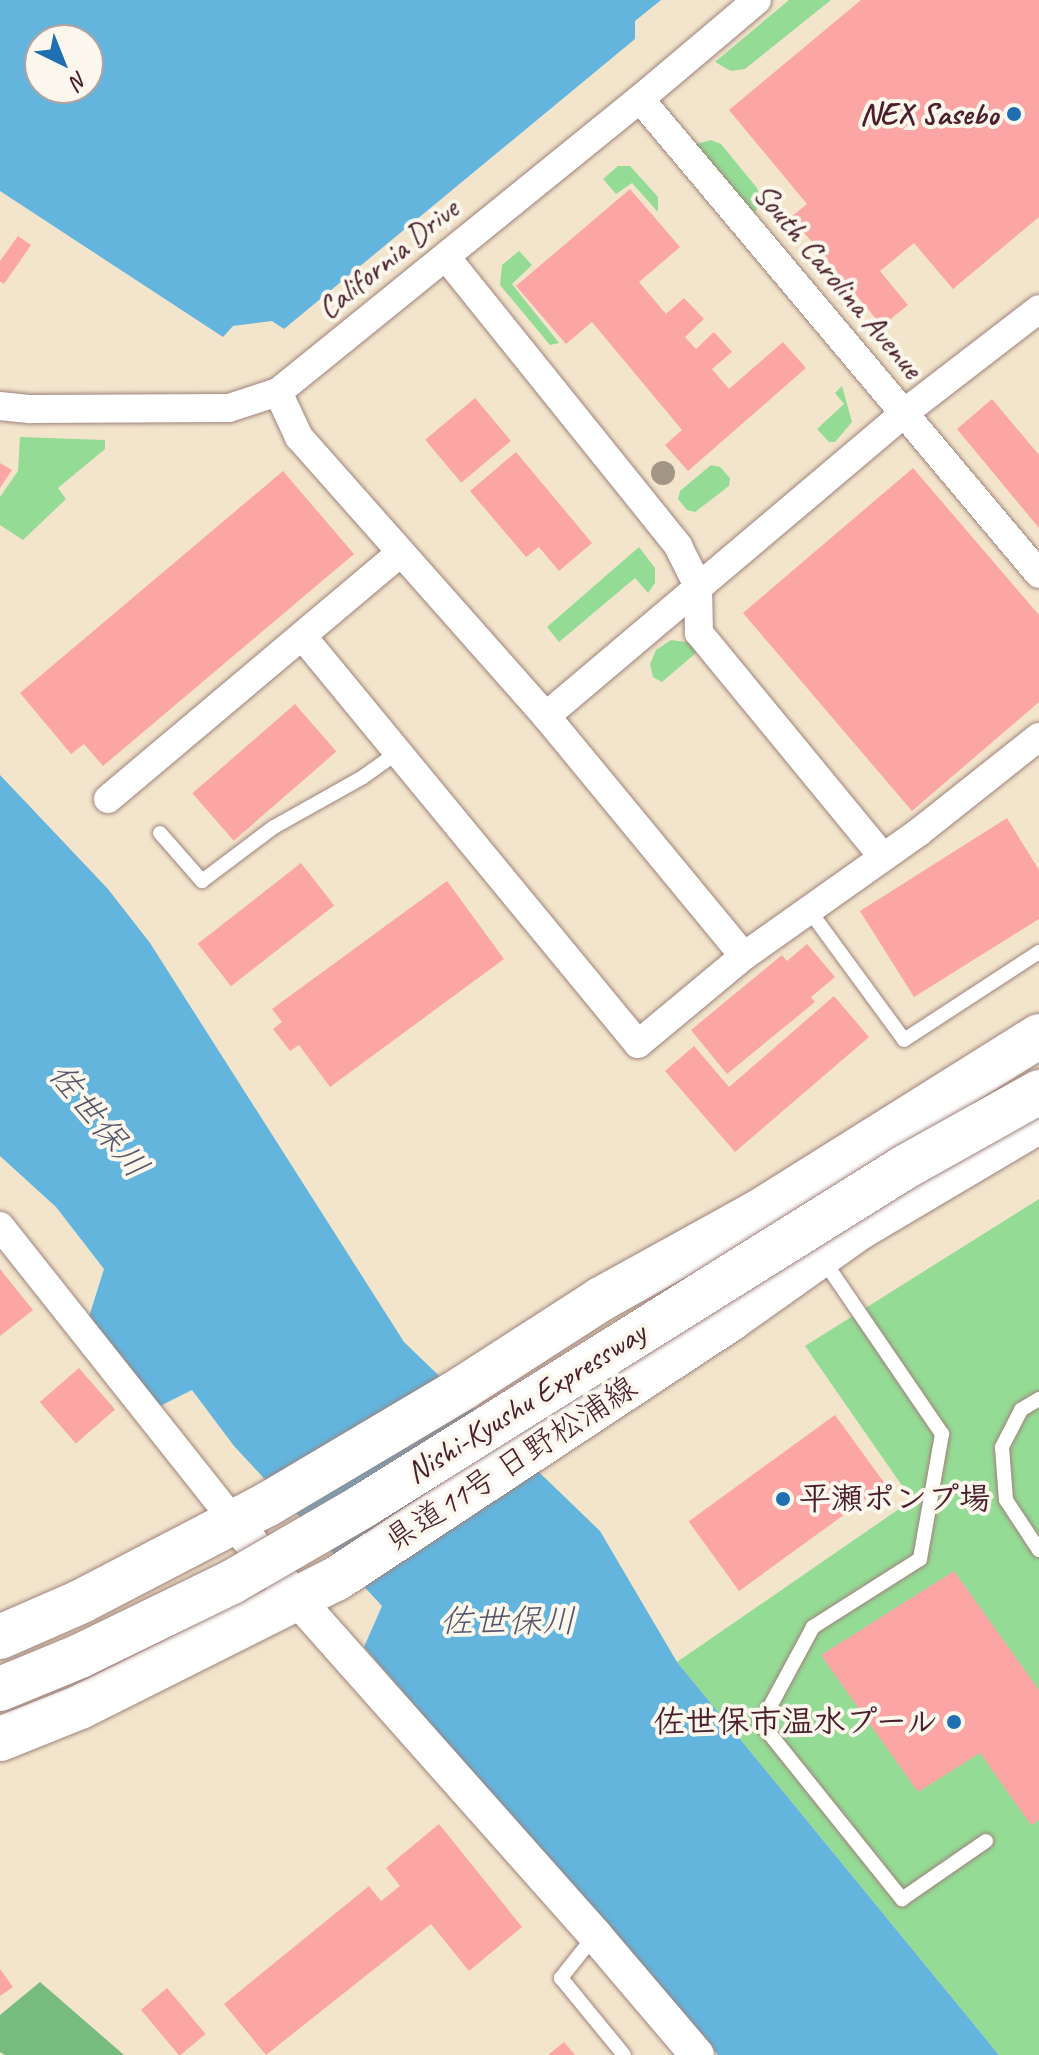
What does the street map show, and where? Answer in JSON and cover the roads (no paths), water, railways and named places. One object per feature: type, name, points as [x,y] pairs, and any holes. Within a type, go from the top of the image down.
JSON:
[{"type":"main road","points":[[0,1637],[80,1602],[250,1512],[463,1388],[601,1299],[757,1213],[1039,1036]]},
{"type":"main road","name":"Nishi-Kyushu Expressway","points":[[0,1689],[80,1656],[232,1582],[363,1506],[905,1167],[1039,1092]]},
{"type":"main road","name":"県道11号 日野松浦線","points":[[0,1739],[80,1707],[336,1579],[730,1319],[820,1254],[1039,1121]]},
{"type":"street","name":"California Drive","points":[[0,406],[31,409],[229,408],[278,392],[640,99],[757,0]]},
{"type":"street","name":"South Carolina Avenue","points":[[640,99],[904,413],[1039,309]]},
{"type":"street","points":[[446,257],[678,546],[698,586],[699,633],[883,857]]},
{"type":"street","points":[[278,392],[299,437],[546,716],[744,956]]},
{"type":"street","points":[[546,716],[904,413],[1039,574]]},
{"type":"street","points":[[108,799],[400,553]]},
{"type":"street","points":[[303,637],[638,1044],[744,956],[883,857],[1039,737]]},
{"type":"street","points":[[0,1226],[250,1512],[296,1598],[595,1935],[697,2055]]},
{"type":"lane","points":[[160,833],[202,881],[274,827],[363,777],[398,752]]},
{"type":"lane","points":[[809,910],[904,1040],[1039,952]]},
{"type":"lane","points":[[820,1254],[942,1434],[920,1559],[813,1627],[761,1723],[902,1899],[986,1841]]},
{"type":"lane","points":[[1039,1399],[1021,1410],[1002,1447],[1006,1500],[1039,1550]]},
{"type":"lane","points":[[595,1935],[561,1978],[624,2055]]},
{"type":"water","points":[[0,0],[661,0],[635,21],[635,39],[284,329],[272,321],[233,326],[223,337],[0,191]]},
{"type":"water","name":"佐世保川","points":[[0,775],[108,889],[150,943],[404,1342],[600,1531],[677,1662],[999,2055],[718,2055],[364,1647],[382,1606],[234,1446],[192,1390],[154,1409],[88,1320],[104,1269],[56,1207],[0,1156]]},
{"type":"place","name":"NEX Sasebo","points":[[1014,114]]},
{"type":"place","name":"平瀬ポンプ場","points":[[783,1499]]},
{"type":"place","name":"佐世保市温水プール","points":[[954,1722]]}]
